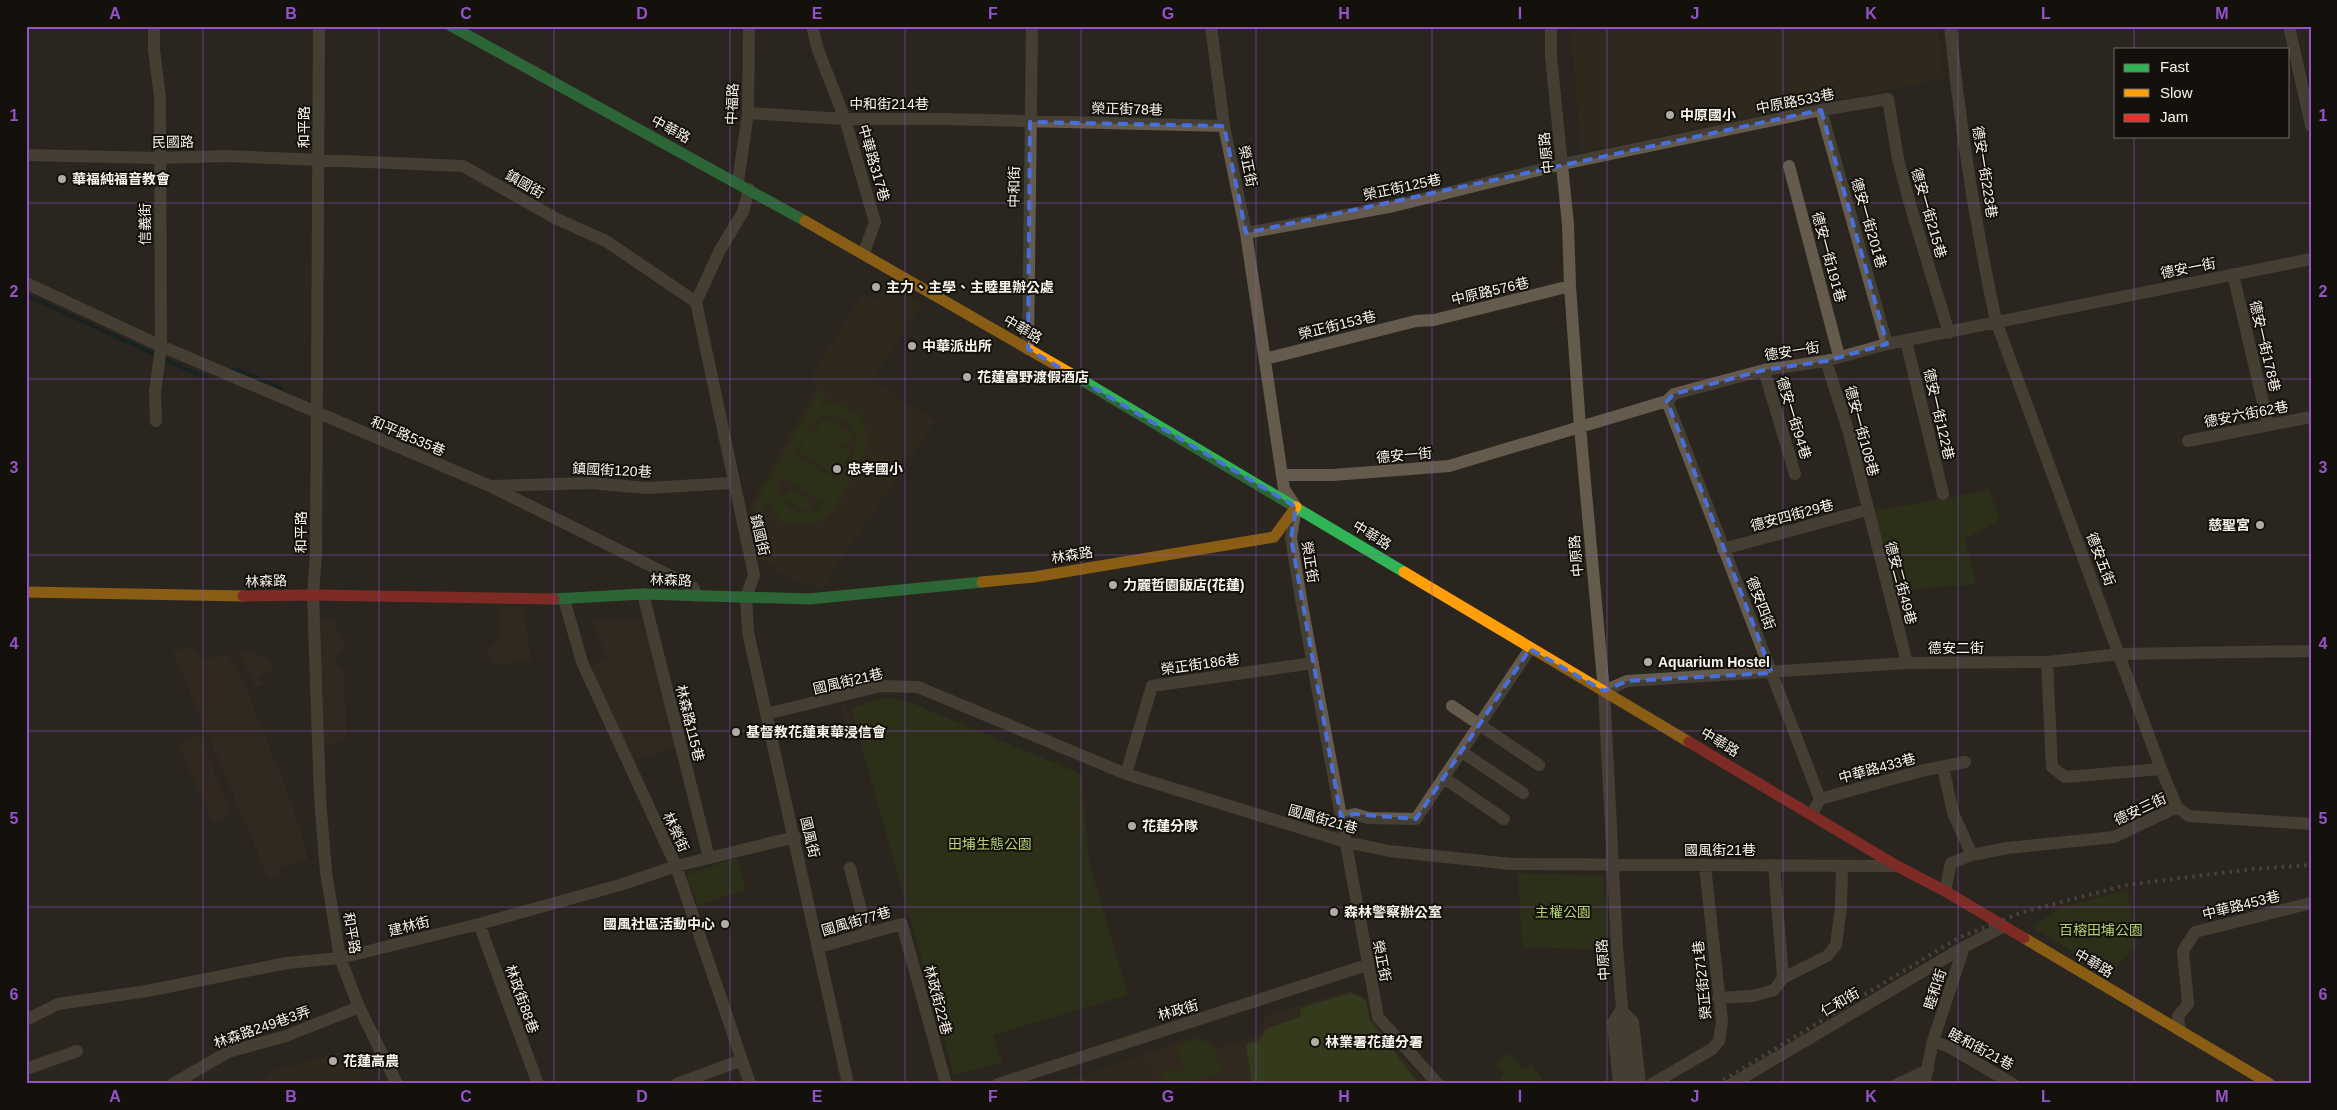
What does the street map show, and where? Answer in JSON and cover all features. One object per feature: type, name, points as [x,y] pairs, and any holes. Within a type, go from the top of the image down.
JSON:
[{"type":"main road","name":"中華路","points":[[451,26],[864,253],[887,269],[1028,349],[1296,507],[1530,649],[1604,691],[1897,866],[1945,891],[2270,1084]]},
{"type":"main road","name":"林森路","points":[[26,592],[216,597],[314,595],[564,599],[643,594],[809,599],[1034,577],[1274,537],[1296,507]]},
{"type":"street","name":"信義街","points":[[154,26],[154,50],[160,97],[160,353],[155,392],[156,421]]},
{"type":"street","name":"和平路","points":[[319,26],[320,160],[314,595],[320,798],[326,872],[340,958],[359,1007],[397,1084]]},
{"type":"street","name":"中福路","points":[[743,185],[748,113],[749,26]]},
{"type":"street","name":"中華路317巷","points":[[812,26],[818,50],[845,119],[875,222],[864,253]]},
{"type":"street","name":"中和街","points":[[1028,349],[1032,26]]},
{"type":"street","name":"榮正街","points":[[1211,26],[1224,126],[1246,233],[1284,489],[1296,507],[1291,538],[1367,965],[1378,1017],[1438,1084]]},
{"type":"street","name":"中原路","points":[[1551,26],[1551,56],[1568,226],[1570,286],[1580,427],[1604,691],[1612,864],[1621,1010],[1628,1084]]},
{"type":"street","name":"德安一街223巷","points":[[1950,26],[1956,89],[1984,267],[1996,321]]},
{"type":"street","points":[[2289,26],[2311,126]]},
{"type":"street","name":"中原路533巷","points":[[1563,164],[1821,110],[1888,99]]},
{"type":"street","name":"德安一街215巷","points":[[1888,99],[1898,159],[1949,333]]},
{"type":"street","name":"德安一街201巷","points":[[1821,110],[1887,344]]},
{"type":"street","name":"中和街214巷","points":[[748,113],[845,119],[1030,122]]},
{"type":"street","name":"榮正街78巷","points":[[1030,122],[1224,126]]},
{"type":"street","name":"民國路","points":[[26,156],[159,158],[226,156],[320,160]]},
{"type":"street","name":"鎮國街","points":[[320,160],[464,166],[557,219],[606,241],[696,302],[732,482],[754,575],[746,598]]},
{"type":"street","name":"榮正街125巷","points":[[1246,233],[1394,206],[1563,164]]},
{"type":"street","name":"德安一街191巷","points":[[1789,166],[1840,356]]},
{"type":"street","points":[[696,302],[720,250],[743,212],[743,185]]},
{"type":"street","name":"德安一街","points":[[1283,475],[1333,476],[1449,466],[1666,401],[1674,394],[1764,370],[1826,361],[1887,344],[1949,333],[1996,321],[2311,259]]},
{"type":"street","name":"德安一街178巷","points":[[2233,274],[2268,424]]},
{"type":"street","name":"和平路535巷","points":[[26,283],[160,353],[316,412],[490,486],[692,587],[696,596]]},
{"type":"street","name":"中原路576巷","points":[[1416,321],[1434,320],[1570,286]]},
{"type":"street","name":"榮正街153巷","points":[[1265,359],[1416,321]]},
{"type":"street","name":"德安五街","points":[[1996,321],[2161,769],[2177,807]]},
{"type":"street","name":"德安一街122巷","points":[[1906,341],[1943,494]]},
{"type":"street","name":"德安一街108巷","points":[[1826,361],[1849,433],[1867,510]]},
{"type":"street","name":"德安一街94巷","points":[[1764,370],[1795,474]]},
{"type":"street","name":"德安四街","points":[[1666,401],[1820,799]]},
{"type":"street","name":"德安六街62巷","points":[[2188,442],[2268,424],[2311,417]]},
{"type":"street","name":"鎮國街120巷","points":[[490,486],[590,483],[648,488],[732,482]]},
{"type":"street","name":"德安四街29巷","points":[[1723,549],[1867,510]]},
{"type":"street","name":"德安二街49巷","points":[[1867,510],[1907,663]]},
{"type":"street","name":"林森路115巷","points":[[643,594],[709,858]]},
{"type":"street","name":"國風街","points":[[746,598],[748,632],[795,837],[848,1084]]},
{"type":"street","name":"林榮街","points":[[564,599],[582,662],[676,866],[750,1084]]},
{"type":"street","points":[[1341,817],[1355,814],[1368,818],[1416,819],[1481,725],[1530,649]]},
{"type":"street","name":"德安二街","points":[[1604,691],[1627,681],[1907,663],[2047,662],[2120,654],[2311,651]]},
{"type":"street","points":[[2047,662],[2052,767],[2056,772],[2064,777],[2161,769]]},
{"type":"street","name":"榮正街186巷","points":[[1126,774],[1152,686],[1313,663]]},
{"type":"street","name":"國風街21巷","points":[[766,714],[881,686],[918,687],[1126,774],[1346,842],[1427,856],[1502,863],[1897,866]]},
{"type":"street","points":[[1452,706],[1539,765]]},
{"type":"street","points":[[1462,752],[1523,793]]},
{"type":"street","name":"中華路433巷","points":[[1820,799],[1925,770],[1965,762]]},
{"type":"street","points":[[1943,767],[1953,813],[1972,855]]},
{"type":"street","points":[[1444,778],[1504,819]]},
{"type":"street","points":[[1812,814],[1820,799]]},
{"type":"street","name":"德安三街","points":[[1945,891],[1951,863],[1972,855],[2007,848],[2114,838],[2177,807],[2189,816],[2311,824]]},
{"type":"street","name":"建林街","points":[[26,1020],[58,1004],[147,991],[286,963],[340,958],[479,924],[620,885],[676,866],[795,837]]},
{"type":"street","points":[[1774,864],[1784,978]]},
{"type":"street","name":"榮正街271巷","points":[[1652,1084],[1712,1049],[1719,1041],[1722,1021],[1705,866]]},
{"type":"street","points":[[1718,998],[1753,996],[1774,990],[1784,978],[1827,956],[1836,945],[1841,907],[1842,866]]},
{"type":"street","points":[[850,868],[868,934]]},
{"type":"street","name":"中華路453巷","points":[[2180,1031],[2178,1016],[2188,1004],[2182,951],[2195,932],[2311,903]]},
{"type":"street","name":"林政街88巷","points":[[479,924],[538,1084]]},
{"type":"street","name":"國風街77巷","points":[[819,948],[902,924]]},
{"type":"street","name":"林政街22巷","points":[[902,924],[946,1084]]},
{"type":"street","points":[[1964,947],[2003,927]]},
{"type":"street","name":"睦和街","points":[[1924,1084],[1933,1041],[1964,947]]},
{"type":"street","name":"仁和街","points":[[1732,1084],[1964,947]]},
{"type":"street","name":"林政街","points":[[998,1084],[1367,965]]},
{"type":"street","name":"林森路249巷3弄","points":[[176,1082],[228,1052],[286,1036],[359,1007]]},
{"type":"street","points":[[1619,1084],[1613,1023],[1621,1010],[1633,1022],[1640,1084]]},
{"type":"street","name":"睦和街21巷","points":[[1933,1041],[1949,1047],[2013,1084]]},
{"type":"street","points":[[26,1068],[77,1051]]},
{"type":"street","points":[[677,1084],[742,1060]]},
{"type":"street","points":[[1898,1084],[1928,1070]]},
{"type":"highlighted area","points":[[1821,110],[1887,344],[1826,361],[1764,370],[1674,394],[1667,401],[1772,673],[1627,681],[1604,691],[1530,649],[1416,819],[1355,814],[1341,817],[1291,538],[1296,507],[1028,349],[1030,122],[1224,126],[1246,233]]},
{"type":"shaded area","name":"中原國小","points":[[1571,26],[1937,26],[1944,78],[1581,152]]},
{"type":"shaded area","name":"忠孝國小","points":[[888,285],[921,305],[871,380],[935,421],[822,588],[792,580],[756,555],[750,506],[815,390],[813,374],[823,357],[863,293],[876,301]]},
{"type":"shaded area","points":[[523,606],[531,660],[495,665],[487,651],[501,638],[499,607]]},
{"type":"shaded area","points":[[314,617],[334,621],[345,646],[335,659],[344,673],[346,736],[316,753]]},
{"type":"shaded area","points":[[591,620],[647,620],[676,747],[630,763],[592,666],[608,658]]},
{"type":"shaded area","points":[[188,647],[205,659],[228,654],[247,691],[293,806],[308,859],[279,867],[281,876],[269,879],[173,652]]},
{"type":"shaded area","points":[[237,648],[268,660],[273,671],[256,676],[260,682],[275,681],[255,686]]},
{"type":"shaded area","points":[[846,704],[853,722],[853,739],[844,740],[838,726],[846,723],[843,712],[838,707]]},
{"type":"shaded area","points":[[199,735],[231,814],[213,822],[178,745]]},
{"type":"shaded area","name":"林業署花蓮分署","points":[[1350,990],[1367,999],[1371,1018],[1426,1084],[1157,1084],[1147,1053],[1199,1036],[1218,1048],[1258,1036],[1266,1016]]},
{"type":"shaded area","name":"花蓮高農","points":[[349,1050],[365,1084],[259,1084],[273,1071]]},
{"type":"shaded area","points":[[1147,1053],[1157,1084],[1056,1084],[1112,1066]]},
{"type":"green space","points":[[820,391],[826,394],[819,406],[830,403],[837,404],[848,409],[859,418],[865,427],[867,437],[863,457],[835,507],[827,517],[814,523],[796,525],[784,522],[768,502],[760,514],[752,509]],"holes":[[[824,416],[844,421],[853,430],[856,435],[855,450],[830,490],[836,479],[795,455],[782,477],[823,502],[818,511],[810,513],[796,512],[782,499],[777,485],[812,423]]]},
{"type":"green space","points":[[824,417],[853,434],[845,447],[816,430]]},
{"type":"green space","points":[[811,429],[850,452],[837,476],[798,452]]},
{"type":"green space","points":[[790,489],[813,503],[808,512],[784,498]]},
{"type":"green space","points":[[1989,490],[2000,520],[1965,539],[1976,584],[1895,591],[1875,511]]},
{"type":"green space","name":"田埔生態公園","points":[[885,697],[909,702],[1081,774],[1089,862],[1128,995],[993,1035],[1002,1063],[954,1075],[851,708]]},
{"type":"green space","points":[[737,858],[746,889],[698,905],[686,875]]},
{"type":"green space","name":"主權公園","points":[[1518,873],[1604,876],[1606,950],[1522,947]]},
{"type":"green space","name":"百榕田埔公園","points":[[2127,890],[2136,947],[2109,973],[2032,927],[2062,907]]},
{"type":"green space","name":"林業署花蓮分署","points":[[1351,993],[1366,1000],[1369,1018],[1419,1084],[1252,1084],[1246,1044],[1259,1041],[1266,1029],[1300,1017],[1301,1008]]},
{"type":"green space","points":[[1198,1038],[1213,1048],[1223,1073],[1186,1084],[1164,1084],[1162,1074],[1183,1068],[1177,1046]]},
{"type":"green space","points":[[1510,1053],[1523,1070],[1532,1065],[1545,1084],[1504,1084],[1500,1078],[1504,1074],[1496,1064]]},
{"type":"waterway","points":[[26,295],[207,377]]},
{"type":"waterway","points":[[229,371],[236,369],[281,388]]},
{"type":"railway","points":[[1717,1084],[1958,938],[2023,912],[2127,885],[2253,869],[2311,865]]},
{"type":"traffic: fast","points":[[451,26],[805,221]]},
{"type":"traffic: fast","points":[[1075,376],[1404,572]]},
{"type":"traffic: fast","points":[[554,599],[643,594],[809,599],[982,582]]},
{"type":"traffic: slow","points":[[805,221],[1075,376]]},
{"type":"traffic: slow","points":[[982,582],[1034,577],[1274,537],[1296,507]]},
{"type":"traffic: slow","points":[[1404,572],[1689,742]]},
{"type":"traffic: slow","points":[[26,592],[243,596]]},
{"type":"traffic: slow","points":[[2024,938],[2270,1084]]},
{"type":"traffic: jam","points":[[243,596],[313,595],[554,599]]},
{"type":"traffic: jam","points":[[1689,742],[1897,866],[1945,891],[2024,938]]},
{"type":"place","name":"中原國小","points":[[1670,115]]},
{"type":"place","name":"華福純福音教會","points":[[62,179]]},
{"type":"place","name":"主力、主學、主睦里辦公處","points":[[876,287]]},
{"type":"place","name":"中華派出所","points":[[912,346]]},
{"type":"place","name":"花蓮富野渡假酒店","points":[[967,377]]},
{"type":"place","name":"忠孝國小","points":[[837,469]]},
{"type":"place","name":"慈聖宮","points":[[2260,525]]},
{"type":"place","name":"力麗哲園飯店(花蓮)","points":[[1113,585]]},
{"type":"place","name":"Aquarium Hostel","points":[[1648,662]]},
{"type":"place","name":"基督教花蓮東華浸信會","points":[[736,732]]},
{"type":"place","name":"花蓮分隊","points":[[1132,826]]},
{"type":"place","name":"森林警察辦公室","points":[[1334,912]]},
{"type":"place","name":"國風社區活動中心","points":[[725,924]]},
{"type":"place","name":"林業署花蓮分署","points":[[1315,1042]]},
{"type":"place","name":"花蓮高農","points":[[333,1061]]}]
